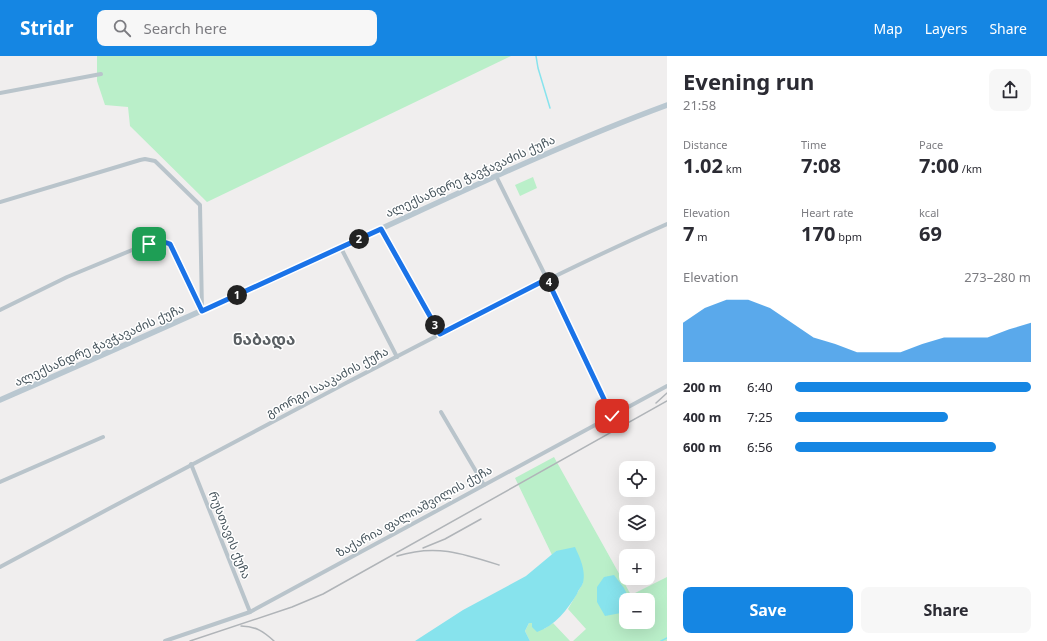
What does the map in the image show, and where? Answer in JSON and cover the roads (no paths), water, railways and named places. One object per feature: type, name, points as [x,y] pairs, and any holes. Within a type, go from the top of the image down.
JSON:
[{"type":"street","points":[[0,93],[101,74]]},
{"type":"street","name":"ალექსანდრე ჭავჭავაძის ქუჩა","points":[[0,400],[202,311],[496,176],[667,105]]},
{"type":"street","points":[[0,202],[140,160],[150,159],[155,161],[200,205],[202,311]]},
{"type":"street","points":[[496,176],[612,416]]},
{"type":"street","name":"გიორგი სააკაძის ქუჩა","points":[[0,566],[191,464],[547,279],[667,224]]},
{"type":"street","points":[[381,229],[440,334]]},
{"type":"street","points":[[0,310],[67,277],[149,244],[161,241],[170,244],[202,311]]},
{"type":"street","points":[[341,248],[397,357]]},
{"type":"street","name":"ზაქარია ფალიაშვილის ქუჩა","points":[[165,641],[250,612],[667,386]]},
{"type":"street","points":[[441,412],[484,485]]},
{"type":"street","points":[[0,482],[103,437]]},
{"type":"street","name":"რუსთავის ქუჩა","points":[[191,464],[250,612]]},
{"type":"water","points":[[575,547],[581,560],[584,573],[582,584],[573,600],[555,622],[537,632],[532,627],[532,623],[529,623],[525,631],[530,641],[415,641],[463,610],[526,576],[556,551]]},
{"type":"water","points":[[614,575],[619,582],[619,585],[622,585],[626,593],[619,593],[619,613],[605,616],[597,602],[597,587],[604,577]]},
{"type":"waterway","points":[[536,56],[550,108]]},
{"type":"waterway","points":[[661,641],[667,638]]},
{"type":"railway","points":[[656,403],[667,393]]},
{"type":"railway","points":[[190,641],[292,607],[323,594],[667,401]]},
{"type":"railway","points":[[423,548],[445,539],[481,519]]},
{"type":"railway","points":[[397,556],[411,552],[436,550],[473,557],[499,565]]},
{"type":"railway","points":[[241,626],[259,630],[274,641]]},
{"type":"district","name":"ნაბადა","points":[[264,339]]}]
